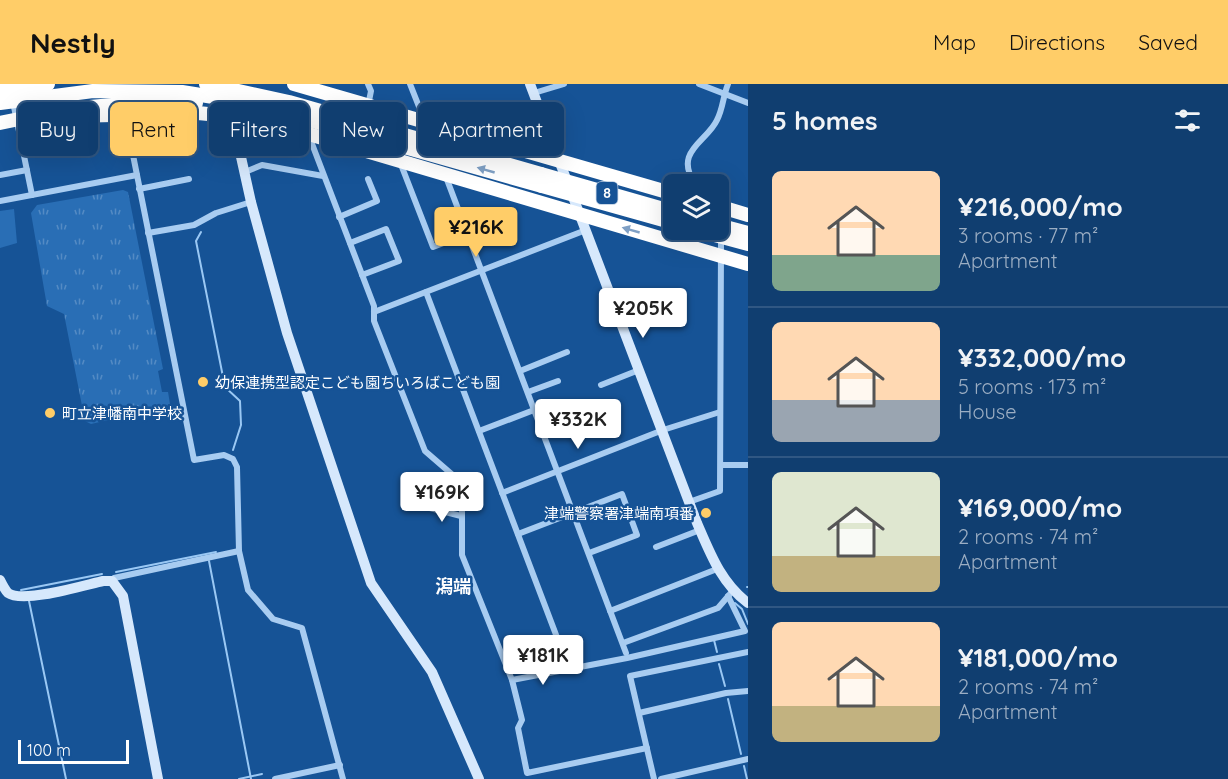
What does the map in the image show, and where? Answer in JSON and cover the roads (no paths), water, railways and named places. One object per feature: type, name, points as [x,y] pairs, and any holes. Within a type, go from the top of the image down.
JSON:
[{"type":"highway","points":[[0,91],[48,84]]},
{"type":"highway","name":"8","points":[[206,84],[321,111]]},
{"type":"highway","name":"8","points":[[242,84],[321,106]]},
{"type":"highway","points":[[296,86],[354,102]]},
{"type":"highway","name":"8","points":[[0,103],[93,91],[182,92],[240,102]]},
{"type":"highway","name":"8","points":[[98,105],[145,102],[209,104]]},
{"type":"highway","points":[[0,123],[18,116]]},
{"type":"highway","name":"8","points":[[309,119],[663,209]]},
{"type":"highway","points":[[309,132],[400,162],[444,172],[581,215],[721,250],[748,264]]},
{"type":"highway","name":"8","points":[[406,136],[663,219]]},
{"type":"highway","points":[[537,156],[663,191]]},
{"type":"highway","points":[[729,214],[748,215]]},
{"type":"highway","points":[[729,219],[748,233]]},
{"type":"highway","points":[[729,239],[748,244]]},
{"type":"street","points":[[368,84],[371,91],[369,102]]},
{"type":"street","points":[[410,84],[418,104]]},
{"type":"street","points":[[512,680],[745,631],[731,593],[717,569],[700,530],[532,89],[564,84]]},
{"type":"street","points":[[699,84],[748,103]]},
{"type":"street","points":[[691,174],[690,153],[716,122],[728,84]]},
{"type":"street","points":[[309,137],[362,276],[374,312],[374,321],[424,451],[462,483],[462,555],[512,680],[522,720],[518,728],[527,773],[647,748]]},
{"type":"street","points":[[25,156],[32,195]]},
{"type":"street","points":[[133,156],[194,460],[224,455],[233,459],[237,467],[238,551],[248,590],[273,619],[302,628],[343,779]]},
{"type":"street","points":[[241,156],[286,333],[371,583],[432,672],[479,779]]},
{"type":"street","points":[[400,162],[433,247],[467,234]]},
{"type":"street","points":[[245,172],[262,165],[323,176]]},
{"type":"street","points":[[0,175],[27,170]]},
{"type":"street","points":[[444,172],[626,654]]},
{"type":"street","points":[[0,201],[136,175]]},
{"type":"street","points":[[140,189],[189,179]]},
{"type":"street","points":[[339,217],[377,201],[368,179]]},
{"type":"street","points":[[148,233],[194,225],[216,213],[251,202]]},
{"type":"street","points":[[729,212],[748,207]]},
{"type":"street","points":[[350,243],[386,229],[399,261],[362,276]]},
{"type":"street","points":[[374,312],[587,230]]},
{"type":"street","points":[[689,502],[720,491],[721,250]]},
{"type":"street","points":[[426,291],[569,669]]},
{"type":"street","points":[[520,371],[567,352]]},
{"type":"street","points":[[601,385],[640,370]]},
{"type":"street","points":[[528,393],[558,381]]},
{"type":"street","points":[[479,431],[534,410]]},
{"type":"street","points":[[502,493],[663,430],[720,412]]},
{"type":"street","points":[[542,431],[583,414]]},
{"type":"street","points":[[721,465],[748,465]]},
{"type":"street","points":[[518,534],[622,494],[637,535],[588,553]]},
{"type":"street","points":[[430,508],[461,516]]},
{"type":"street","points":[[656,547],[700,530]]},
{"type":"street","points":[[0,580],[8,593],[33,596],[112,581],[114,578],[238,551]]},
{"type":"street","points":[[610,611],[717,569]]},
{"type":"street","points":[[112,581],[123,596],[158,779]]},
{"type":"street","points":[[731,593],[748,603]]},
{"type":"street","points":[[623,644],[718,608],[731,593]]},
{"type":"street","points":[[654,779],[630,676],[748,652]]},
{"type":"street","points":[[639,713],[726,693],[748,691]]},
{"type":"street","points":[[661,779],[748,759]]},
{"type":"street","points":[[275,779],[340,765]]},
{"type":"waterway","points":[[201,232],[196,241],[225,387],[240,401],[241,425],[233,450]]},
{"type":"waterway","points":[[116,572],[216,552]]},
{"type":"waterway","points":[[209,561],[251,779]]},
{"type":"waterway","points":[[21,590],[102,574]]},
{"type":"waterway","points":[[29,601],[66,779]]},
{"type":"waterway","points":[[735,603],[742,609],[748,624]]},
{"type":"waterway","points":[[714,640],[717,652]]},
{"type":"waterway","points":[[719,664],[725,686]]},
{"type":"waterway","points":[[728,699],[741,754]]},
{"type":"waterway","points":[[744,766],[747,779]]},
{"type":"waterway","points":[[239,779],[262,774]]},
{"type":"place","name":"幼保連携型認定こども園ちいろばこども園","points":[[203,382]]},
{"type":"place","name":"町立津幡南中学校","points":[[50,413]]},
{"type":"place","name":"津端警察署津端南項番","points":[[706,513]]},
{"type":"district","name":"潟端","points":[[453,586]]}]
